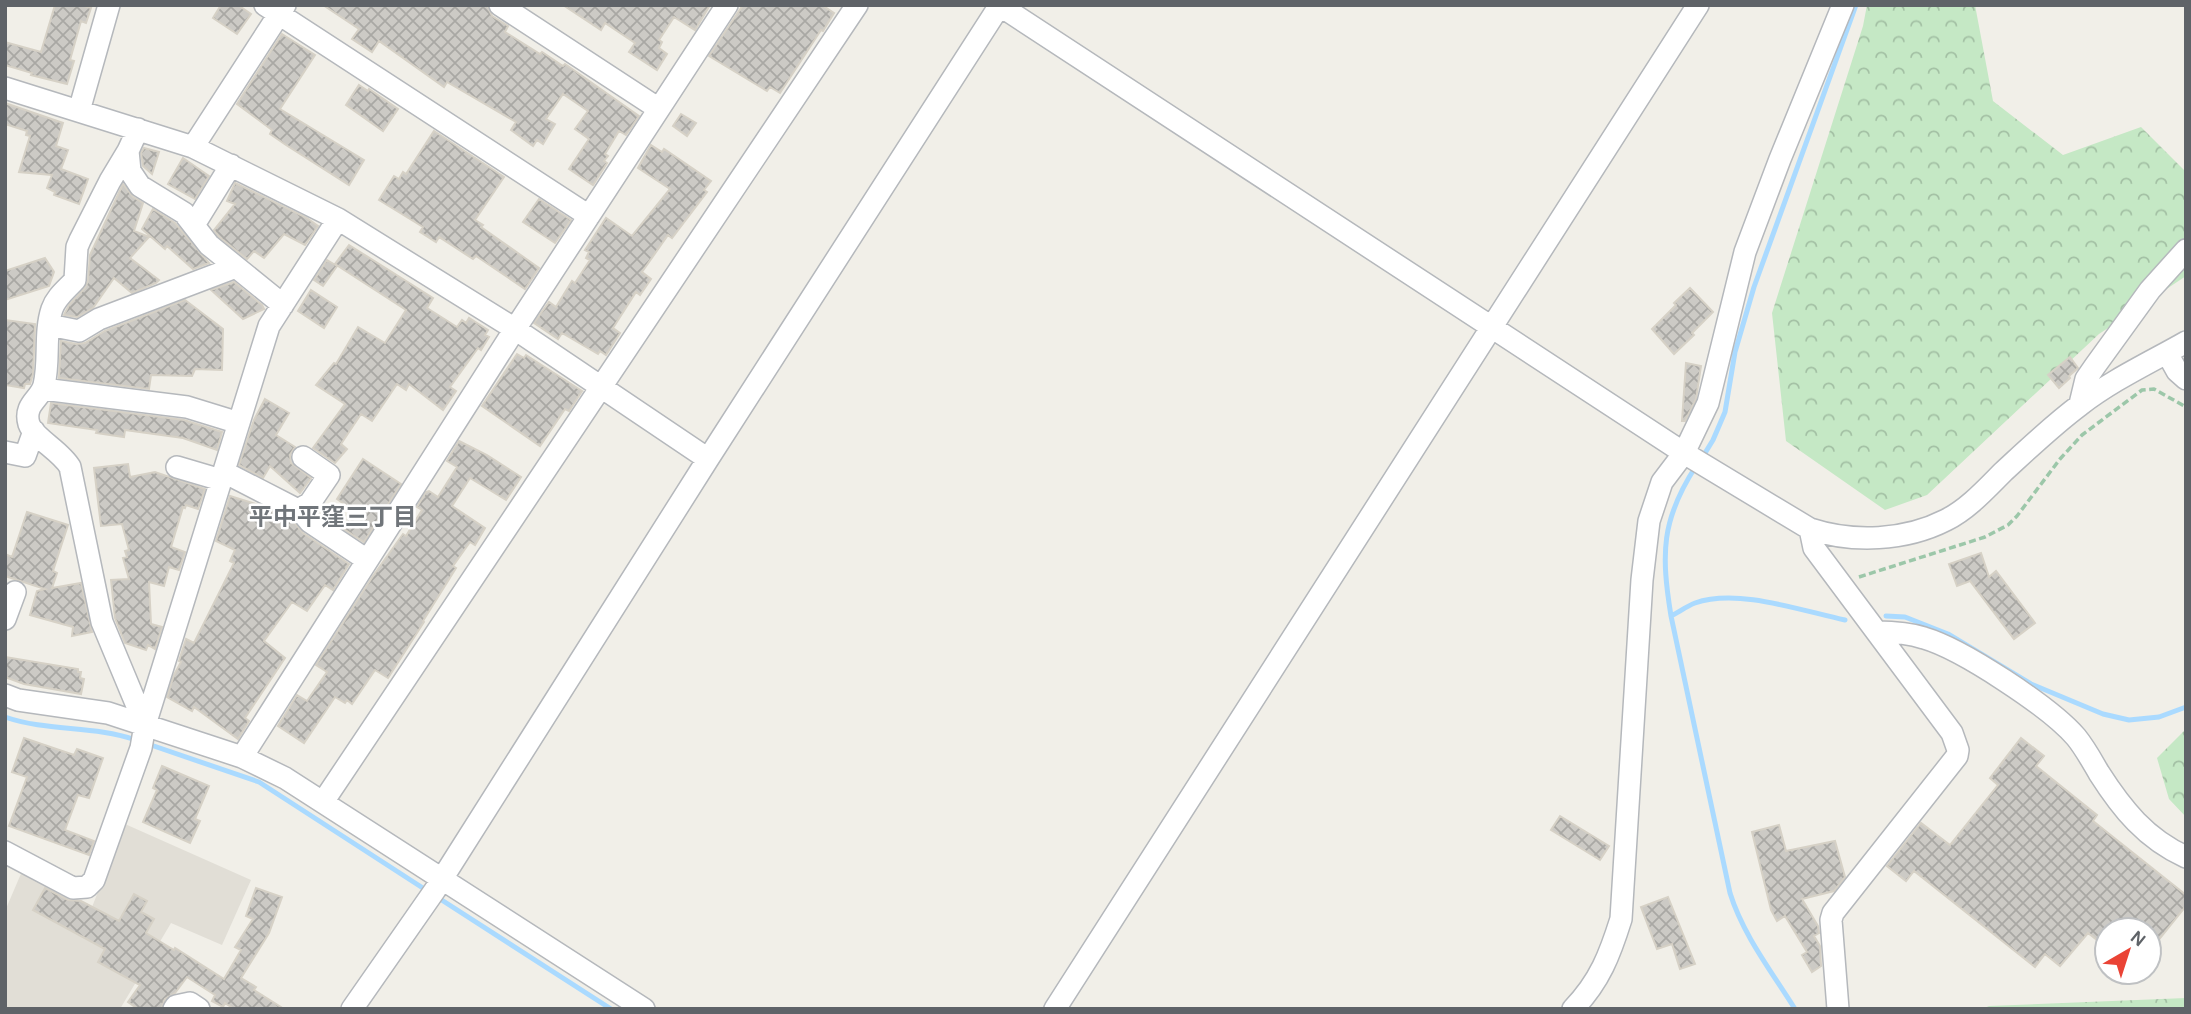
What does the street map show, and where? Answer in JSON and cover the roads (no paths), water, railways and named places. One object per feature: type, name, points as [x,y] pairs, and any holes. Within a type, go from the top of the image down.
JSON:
[{"type":"street","points":[[79,110],[109,5]]},
{"type":"street","points":[[500,5],[659,109]]},
{"type":"street","points":[[242,757],[515,329],[727,5]]},
{"type":"street","points":[[323,802],[857,5]]},
{"type":"street","points":[[352,1009],[435,890],[1000,5],[1694,459],[1810,529],[1828,535],[1888,537],[1914,533],[1947,520],[1976,498],[2080,404],[2186,342]]},
{"type":"street","points":[[1055,1009],[1698,5]]},
{"type":"street","points":[[1573,1009],[1589,993],[1610,957],[1621,919],[1642,580],[1649,521],[1662,482],[1694,459],[1734,290],[1753,229],[1843,5]]},
{"type":"street","points":[[193,146],[277,8],[589,216]]},
{"type":"street","points":[[5,88],[193,146],[338,219],[603,386],[708,459]]},
{"type":"street","points":[[138,129],[77,247],[75,280],[55,303],[49,325],[43,389],[34,399],[29,411],[30,428],[60,453],[70,467],[102,622],[145,725]]},
{"type":"street","points":[[128,151],[130,171],[140,186],[175,206],[209,245],[282,305]]},
{"type":"street","points":[[194,225],[231,165]]},
{"type":"street","points":[[5,852],[73,888],[87,887],[90,884],[141,748],[145,725],[269,326],[338,219]]},
{"type":"street","points":[[2080,404],[2086,379],[2150,290],[2186,250]]},
{"type":"street","points":[[49,325],[79,331],[99,319],[236,267]]},
{"type":"street","points":[[2167,353],[2177,371],[2186,379]]},
{"type":"street","points":[[43,389],[187,407],[239,423]]},
{"type":"street","points":[[5,452],[25,456],[34,431]]},
{"type":"street","points":[[177,467],[223,476],[298,510],[310,503],[328,475],[303,457]]},
{"type":"street","points":[[304,508],[305,516],[310,522],[367,561]]},
{"type":"street","points":[[1810,529],[1814,548],[1952,733],[1958,750],[1957,756],[1833,913],[1831,919],[1838,1009]]},
{"type":"street","points":[[5,619],[15,592]]},
{"type":"street","points":[[1877,632],[1913,635],[1938,644],[1974,663],[2051,713],[2077,738],[2117,800],[2140,828],[2162,845],[2186,858]]},
{"type":"street","points":[[7,703],[108,713],[242,757],[285,778],[323,802],[435,890],[644,1009]]},
{"type":"street","points":[[174,1009],[176,1006],[190,1003],[199,1009]]},
{"type":"waterway","points":[[1702,458],[1725,412],[1735,352],[1754,287],[1856,5]]},
{"type":"waterway","points":[[1671,616],[1665,556],[1667,538],[1676,504],[1696,466]]},
{"type":"waterway","points":[[1795,1009],[1750,938],[1730,893],[1671,616],[1695,603],[1731,598],[1770,602],[1845,620]]},
{"type":"waterway","points":[[1886,616],[1905,617],[1948,634],[2031,684],[2103,714],[2129,720],[2159,717],[2186,707]]},
{"type":"waterway","points":[[5,717],[38,725],[103,732],[136,740]]},
{"type":"waterway","points":[[148,744],[259,782],[429,892]]},
{"type":"waterway","points":[[437,897],[611,1009]]},
{"type":"district","name":"平中平窪三丁目","points":[[333,517]]}]
